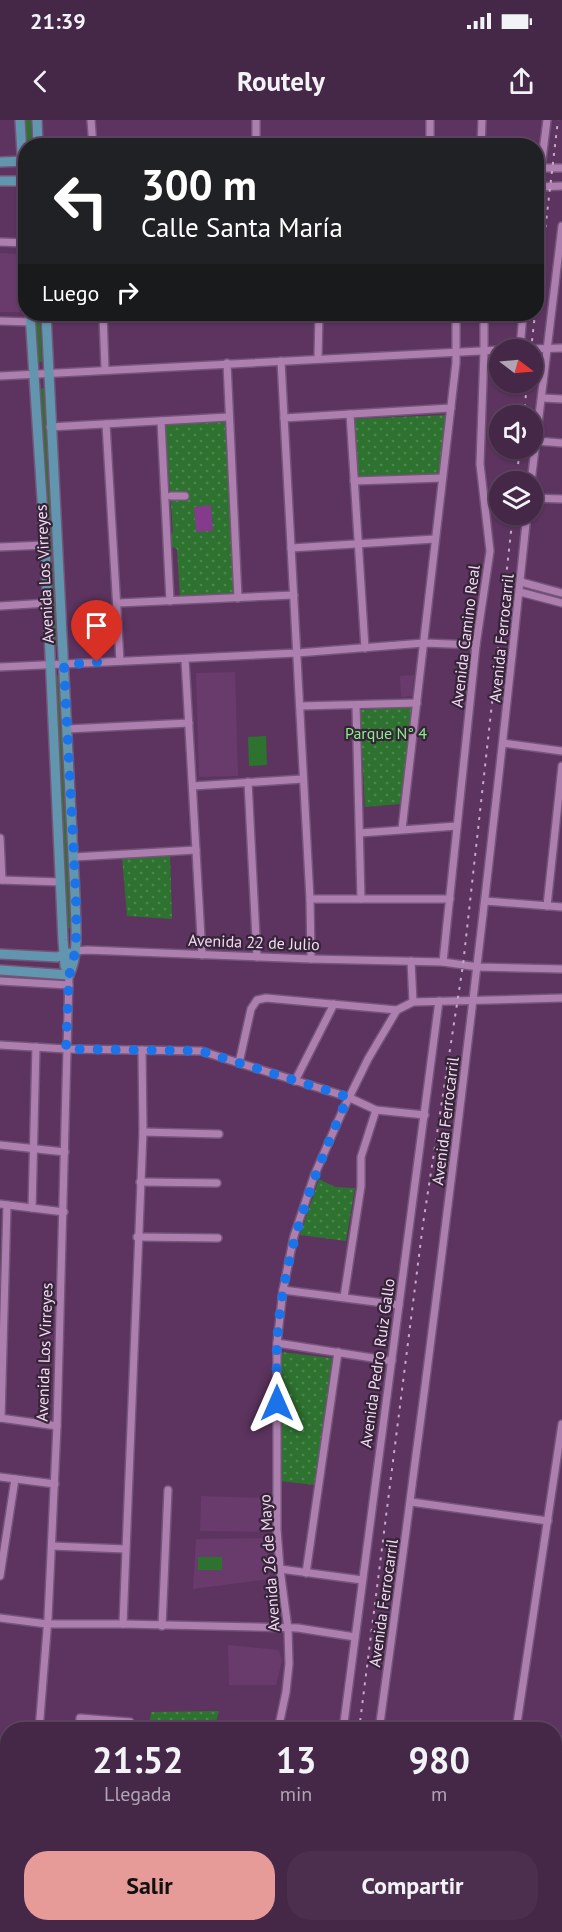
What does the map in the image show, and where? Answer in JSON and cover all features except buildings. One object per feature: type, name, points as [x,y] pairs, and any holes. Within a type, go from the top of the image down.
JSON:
[{"type":"main road","points":[[20,120],[22,138]]},
{"type":"main road","points":[[37,120],[38,138]]},
{"type":"main road","points":[[0,162],[18,162]]},
{"type":"main road","points":[[0,181],[18,181]]},
{"type":"main road","name":"Avenida Los Virreyes","points":[[31,321],[45,545],[64,955],[69,980]]},
{"type":"main road","name":"Avenida Los Virreyes","points":[[46,321],[50,427],[74,857],[75,951],[69,980]]},
{"type":"main road","name":"Avenida 22 de Julio","points":[[0,954],[57,957],[75,951]]},
{"type":"main road","points":[[0,970],[69,980]]},
{"type":"street","points":[[91,120],[92,138]]},
{"type":"street","points":[[256,120],[256,138]]},
{"type":"street","points":[[430,120],[430,138]]},
{"type":"street","points":[[481,138],[482,120]]},
{"type":"street","points":[[544,138],[547,120]]},
{"type":"street","points":[[544,168],[562,168]]},
{"type":"street","points":[[544,187],[562,186]]},
{"type":"street","points":[[541,405],[562,225]]},
{"type":"street","points":[[0,242],[18,243]]},
{"type":"street","points":[[0,321],[18,319]]},
{"type":"street","points":[[103,321],[105,369]]},
{"type":"street","points":[[318,358],[319,321]]},
{"type":"street","points":[[402,829],[451,408],[457,351],[456,321]]},
{"type":"street","name":"Avenida Camino Real","points":[[443,962],[476,645],[490,551],[480,464],[484,321]]},
{"type":"street","points":[[521,339],[522,321]]},
{"type":"street","points":[[543,348],[562,348]]},
{"type":"street","points":[[0,376],[489,351]]},
{"type":"street","points":[[281,361],[310,899],[311,959]]},
{"type":"street","points":[[227,363],[238,598]]},
{"type":"street","points":[[542,398],[562,399]]},
{"type":"street","points":[[284,418],[451,408]]},
{"type":"street","points":[[350,414],[365,648]]},
{"type":"street","points":[[50,427],[230,417]]},
{"type":"street","points":[[161,421],[170,601]]},
{"type":"street","points":[[106,424],[120,661]]},
{"type":"street","points":[[543,442],[562,443]]},
{"type":"street","points":[[354,481],[442,478]]},
{"type":"street","points":[[171,496],[184,495]]},
{"type":"street","points":[[543,498],[562,499]]},
{"type":"street","name":"Avenida Ferrocarril","points":[[380,1722],[411,1502],[478,967],[526,525]]},
{"type":"street","points":[[291,548],[435,539]]},
{"type":"street","points":[[0,547],[45,545]]},
{"type":"street","points":[[521,582],[562,593]]},
{"type":"street","points":[[520,592],[562,603]]},
{"type":"street","points":[[118,603],[294,595]]},
{"type":"street","points":[[0,606],[48,603]]},
{"type":"street","points":[[0,667],[297,653],[424,643],[476,645]]},
{"type":"street","points":[[185,659],[202,955]]},
{"type":"street","points":[[300,706],[417,703]]},
{"type":"street","points":[[356,705],[361,899]]},
{"type":"street","points":[[68,729],[189,723]]},
{"type":"street","points":[[503,743],[562,751]]},
{"type":"street","points":[[547,906],[562,766]]},
{"type":"street","points":[[193,786],[303,779]]},
{"type":"street","points":[[248,782],[257,957]]},
{"type":"street","points":[[360,833],[457,826]]},
{"type":"street","points":[[0,838],[1,880],[61,882]]},
{"type":"street","points":[[74,857],[196,850]]},
{"type":"street","points":[[553,852],[562,853]]},
{"type":"street","points":[[310,899],[450,899]]},
{"type":"street","points":[[485,901],[562,907]]},
{"type":"street","name":"Avenida 22 de Julio","points":[[75,951],[443,962],[478,967],[562,969]]},
{"type":"street","points":[[411,961],[413,1002]]},
{"type":"street","points":[[0,981],[69,980]]},
{"type":"street","name":"Avenida Los Virreyes","points":[[40,1722],[55,1484],[69,980]]},
{"type":"street","points":[[239,1063],[251,1010],[257,999],[397,1010],[413,1002],[562,998]]},
{"type":"street","name":"Avenida Pedro Ruiz Gallo","points":[[344,1722],[439,1001]]},
{"type":"street","points":[[296,1081],[334,1004]]},
{"type":"street","name":"Avenida 26 de Mayo","points":[[280,1722],[289,1664],[288,1629],[279,1569],[277,1529],[277,1343],[283,1290],[294,1236],[314,1176],[348,1097],[397,1010]]},
{"type":"street","points":[[0,1045],[66,1049],[201,1051],[348,1097],[376,1110],[425,1115]]},
{"type":"street","points":[[32,1208],[36,1047]]},
{"type":"street","points":[[123,1624],[143,1132],[142,1050]]},
{"type":"street","points":[[344,1297],[361,1186],[361,1157],[376,1110]]},
{"type":"street","points":[[143,1132],[219,1134]]},
{"type":"street","points":[[0,1145],[65,1152]]},
{"type":"street","points":[[140,1182],[217,1183]]},
{"type":"street","points":[[57,1426],[1,1418],[4,1204],[64,1212]]},
{"type":"street","points":[[137,1237],[218,1238]]},
{"type":"street","points":[[283,1290],[399,1305]]},
{"type":"street","points":[[277,1343],[392,1360]]},
{"type":"street","points":[[306,1573],[338,1352]]},
{"type":"street","points":[[517,1722],[562,1424]]},
{"type":"street","points":[[0,1477],[55,1484]]},
{"type":"street","points":[[0,1576],[15,1479]]},
{"type":"street","points":[[162,1626],[168,1490]]},
{"type":"street","points":[[411,1502],[548,1521]]},
{"type":"street","points":[[52,1546],[125,1549]]},
{"type":"street","points":[[279,1569],[362,1580]]},
{"type":"street","points":[[0,1617],[47,1624],[298,1628],[355,1637]]},
{"type":"street","points":[[80,1722],[80,1718],[130,1722]]},
{"type":"shaded area","points":[[0,253],[16,254],[18,312],[0,312]]},
{"type":"shaded area","points":[[211,505],[213,531],[196,532],[194,507]]},
{"type":"shaded area","points":[[235,672],[238,776],[199,777],[196,673]]},
{"type":"shaded area","points":[[414,675],[412,696],[401,697],[400,676]]},
{"type":"shaded area","points":[[201,1496],[268,1498],[267,1532],[200,1531]]},
{"type":"shaded area","points":[[269,1538],[270,1549],[267,1553],[270,1579],[193,1589],[196,1539]]},
{"type":"shaded area","points":[[228,1645],[279,1650],[282,1661],[276,1685],[229,1685]]},
{"type":"green space","points":[[23,120],[31,120],[32,138],[25,138]]},
{"type":"green space","points":[[33,321],[40,321],[42,362],[36,362]]},
{"type":"green space","points":[[44,388],[57,646],[51,646],[37,389]]},
{"type":"green space","points":[[446,415],[440,476],[418,474],[356,477],[353,419]]},
{"type":"green space","points":[[226,422],[236,594],[180,598],[177,549],[170,546],[173,531],[165,425]]},
{"type":"green space","points":[[52,676],[59,676],[73,928],[66,929]]},
{"type":"green space","name":"Parque N° 4","points":[[413,707],[401,804],[365,807],[360,710]]},
{"type":"green space","points":[[266,736],[267,765],[249,766],[248,737]]},
{"type":"green space","points":[[170,855],[172,919],[127,916],[122,857]]},
{"type":"green space","points":[[319,1179],[335,1187],[355,1188],[346,1241],[300,1235]]},
{"type":"green space","points":[[281,1352],[332,1358],[315,1485],[279,1481]]},
{"type":"green space","points":[[198,1557],[222,1557],[222,1570],[198,1570]]},
{"type":"green space","points":[[219,1711],[216,1722],[150,1722],[151,1712]]},
{"type":"railway","points":[[544,239],[558,120]]},
{"type":"railway","points":[[532,339],[534,321]]},
{"type":"railway","points":[[525,405],[526,393]]},
{"type":"railway","points":[[517,471],[519,459]]},
{"type":"railway","points":[[360,1722],[423,1224],[463,965],[512,525]]},
{"type":"route","points":[[97,662],[64,665],[75,895],[75,951],[69,975],[66,1049],[201,1051],[348,1097],[314,1176],[294,1236],[283,1290],[277,1343],[277,1403]]}]
